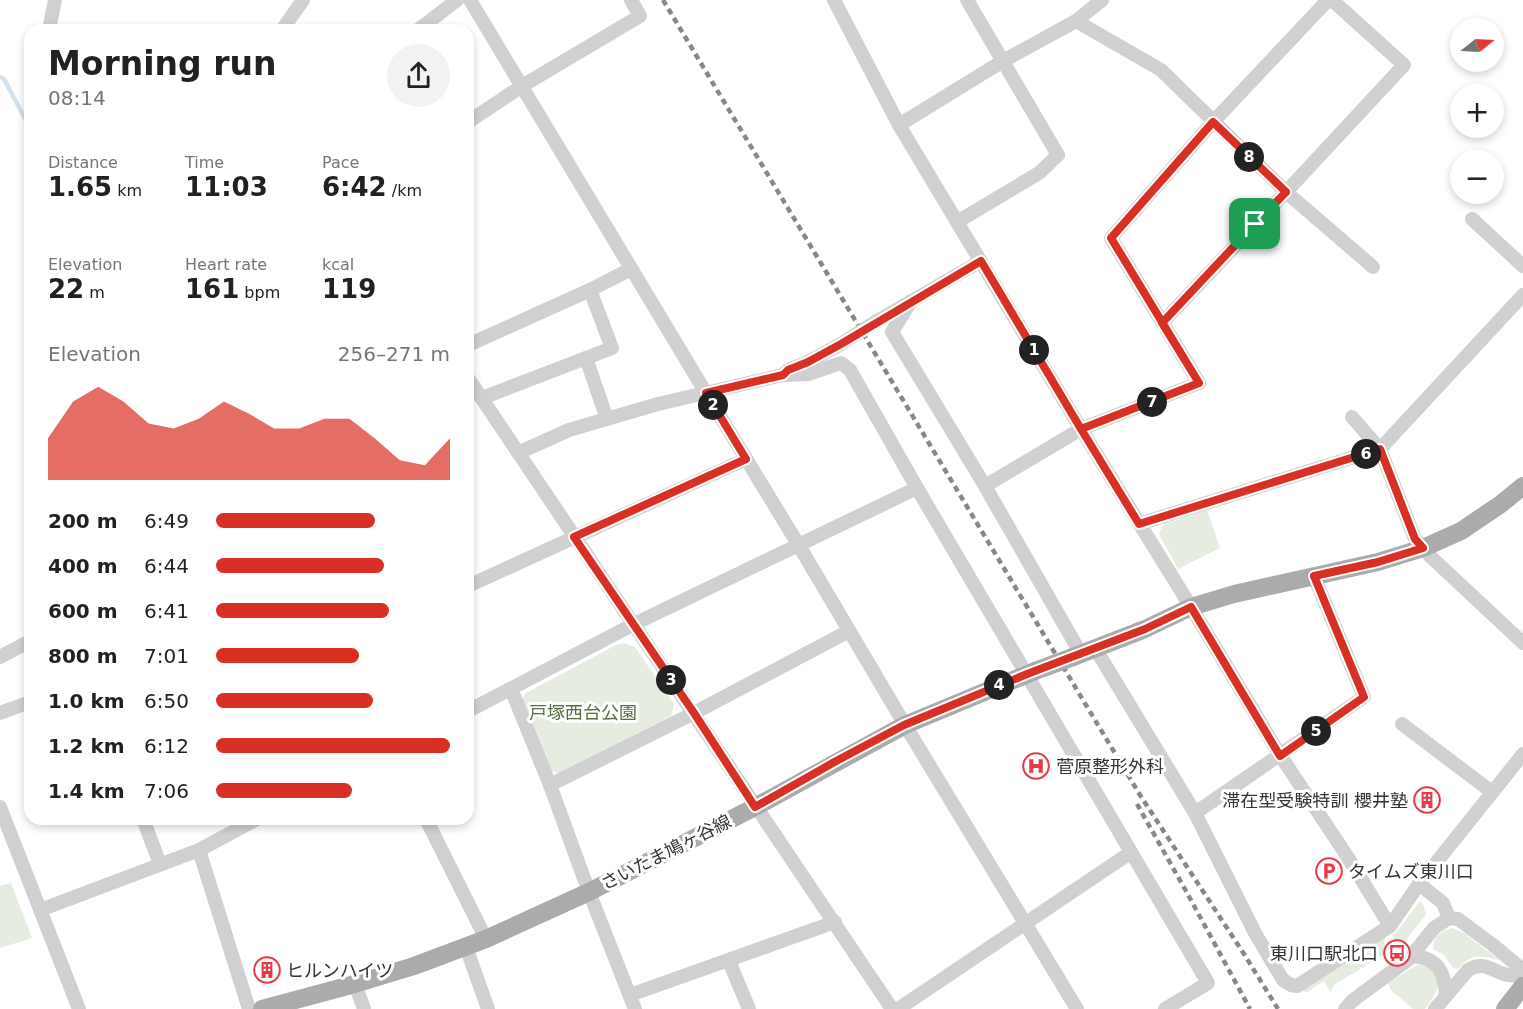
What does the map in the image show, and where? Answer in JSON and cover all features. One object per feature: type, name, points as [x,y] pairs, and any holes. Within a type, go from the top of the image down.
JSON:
[{"type":"main road","name":"さいたま鳩ヶ谷線","points":[[262,1009],[414,966],[486,939],[589,892],[755,807],[904,725],[1031,672],[1145,629],[1191,607],[1234,594],[1378,562],[1423,548],[1461,531],[1502,504],[1523,486]]},
{"type":"main road","points":[[1505,1009],[1523,987]]},
{"type":"street","points":[[50,24],[55,0]]},
{"type":"street","points":[[286,24],[303,0]]},
{"type":"street","points":[[426,24],[457,0]]},
{"type":"street","points":[[470,0],[798,544],[904,725],[1077,1009]]},
{"type":"street","points":[[474,118],[522,86],[640,16],[631,0]]},
{"type":"street","points":[[834,0],[899,124],[1081,429],[1280,756],[1347,856],[1390,926]]},
{"type":"street","points":[[957,222],[1039,173],[1058,155],[967,0]]},
{"type":"street","points":[[899,124],[1003,61],[1076,21],[1102,0]]},
{"type":"street","points":[[985,486],[1081,429],[1199,383],[1111,238],[1213,122],[1328,0]]},
{"type":"street","points":[[1162,323],[1404,65],[1332,0]]},
{"type":"street","points":[[1076,21],[1161,70],[1286,192],[1373,267]]},
{"type":"street","points":[[1472,219],[1523,266]]},
{"type":"street","points":[[783,375],[788,370],[841,344],[981,261]]},
{"type":"street","points":[[474,342],[632,269]]},
{"type":"street","points":[[482,398],[612,348],[590,290]]},
{"type":"street","points":[[1139,524],[1380,449],[1523,296]]},
{"type":"street","points":[[911,301],[892,332],[1083,653],[1195,813],[1255,933],[1283,980],[1297,986],[1390,926],[1419,885],[1523,754]]},
{"type":"street","points":[[586,358],[607,418]]},
{"type":"street","points":[[518,453],[569,430],[658,404],[783,375],[809,374],[841,363],[850,370],[917,488],[1031,672],[1130,853],[1208,983],[1165,1009]]},
{"type":"street","points":[[474,387],[892,1009]]},
{"type":"street","points":[[1352,417],[1380,449],[1415,539],[1523,643]]},
{"type":"street","points":[[474,583],[746,459]]},
{"type":"street","points":[[474,708],[634,624],[917,488]]},
{"type":"street","points":[[1195,813],[1364,697],[1314,576]]},
{"type":"street","points":[[550,785],[694,713],[849,631]]},
{"type":"street","points":[[0,657],[24,644]]},
{"type":"street","points":[[511,689],[635,1009]]},
{"type":"street","points":[[0,713],[24,704]]},
{"type":"street","points":[[1402,723],[1492,792]]},
{"type":"street","points":[[0,807],[5,832],[40,910],[79,1009]]},
{"type":"street","points":[[145,825],[160,864]]},
{"type":"street","points":[[40,910],[199,850],[246,825]]},
{"type":"street","points":[[429,825],[486,939]]},
{"type":"street","points":[[199,850],[249,1009]]},
{"type":"street","points":[[898,1009],[1130,853]]},
{"type":"street","points":[[1419,885],[1443,903],[1449,918]]},
{"type":"street","points":[[1345,1009],[1352,1001],[1413,956],[1434,928],[1449,918],[1458,919],[1523,970]]},
{"type":"street","points":[[630,995],[835,922]]},
{"type":"street","points":[[466,947],[488,1009]]},
{"type":"street","points":[[1413,956],[1430,960],[1441,971],[1445,981],[1446,996]]},
{"type":"street","points":[[729,961],[749,1009]]},
{"type":"street","points":[[1435,1009],[1473,967],[1484,965],[1504,974],[1523,976]]},
{"type":"street","points":[[355,984],[364,1009]]},
{"type":"green space","points":[[1207,510],[1220,548],[1178,569],[1159,534],[1163,525]]},
{"type":"green space","name":"戸塚西台公園","points":[[624,643],[635,647],[674,704],[671,716],[559,774],[549,770],[522,699],[526,693],[616,645]]},
{"type":"green space","points":[[11,883],[32,938],[0,948],[0,886]]},
{"type":"green space","points":[[1420,901],[1426,914],[1403,944],[1392,949],[1395,934]]},
{"type":"green space","points":[[1452,928],[1464,933],[1499,960],[1477,957],[1468,960],[1458,969],[1453,968],[1443,954],[1433,949],[1438,935]]},
{"type":"green space","points":[[1384,938],[1384,955],[1335,984],[1330,992],[1324,981],[1306,993],[1302,989]]},
{"type":"green space","points":[[1424,964],[1437,974],[1438,985],[1425,1009],[1413,1009],[1390,989],[1388,983],[1417,965]]},
{"type":"waterway","points":[[0,77],[4,79],[24,117]]},
{"type":"railway","points":[[663,0],[1140,795],[1278,1009]]},
{"type":"railway","points":[[1137,804],[1250,1009]]},
{"type":"place","name":"菅原整形外科","points":[[1036,766]]},
{"type":"place","name":"滞在型受験特訓 櫻井塾","points":[[1427,800]]},
{"type":"place","name":"タイムズ東川口","points":[[1329,871]]},
{"type":"place","name":"東川口駅北口","points":[[1397,953]]},
{"type":"place","name":"ヒルンハイツ","points":[[267,970]]},
{"type":"route","points":[[1255,224],[1162,323],[1199,383],[1081,429],[981,261],[841,344],[788,370],[783,375],[706,393],[746,459],[574,537],[755,807],[904,725],[1027,674],[1145,629],[1191,607],[1280,756],[1364,697],[1314,576],[1378,562],[1423,548],[1415,539],[1380,449],[1139,524],[1081,429],[1140,406],[1199,383],[1162,323],[1111,238],[1213,122],[1286,192],[1255,224]]}]
